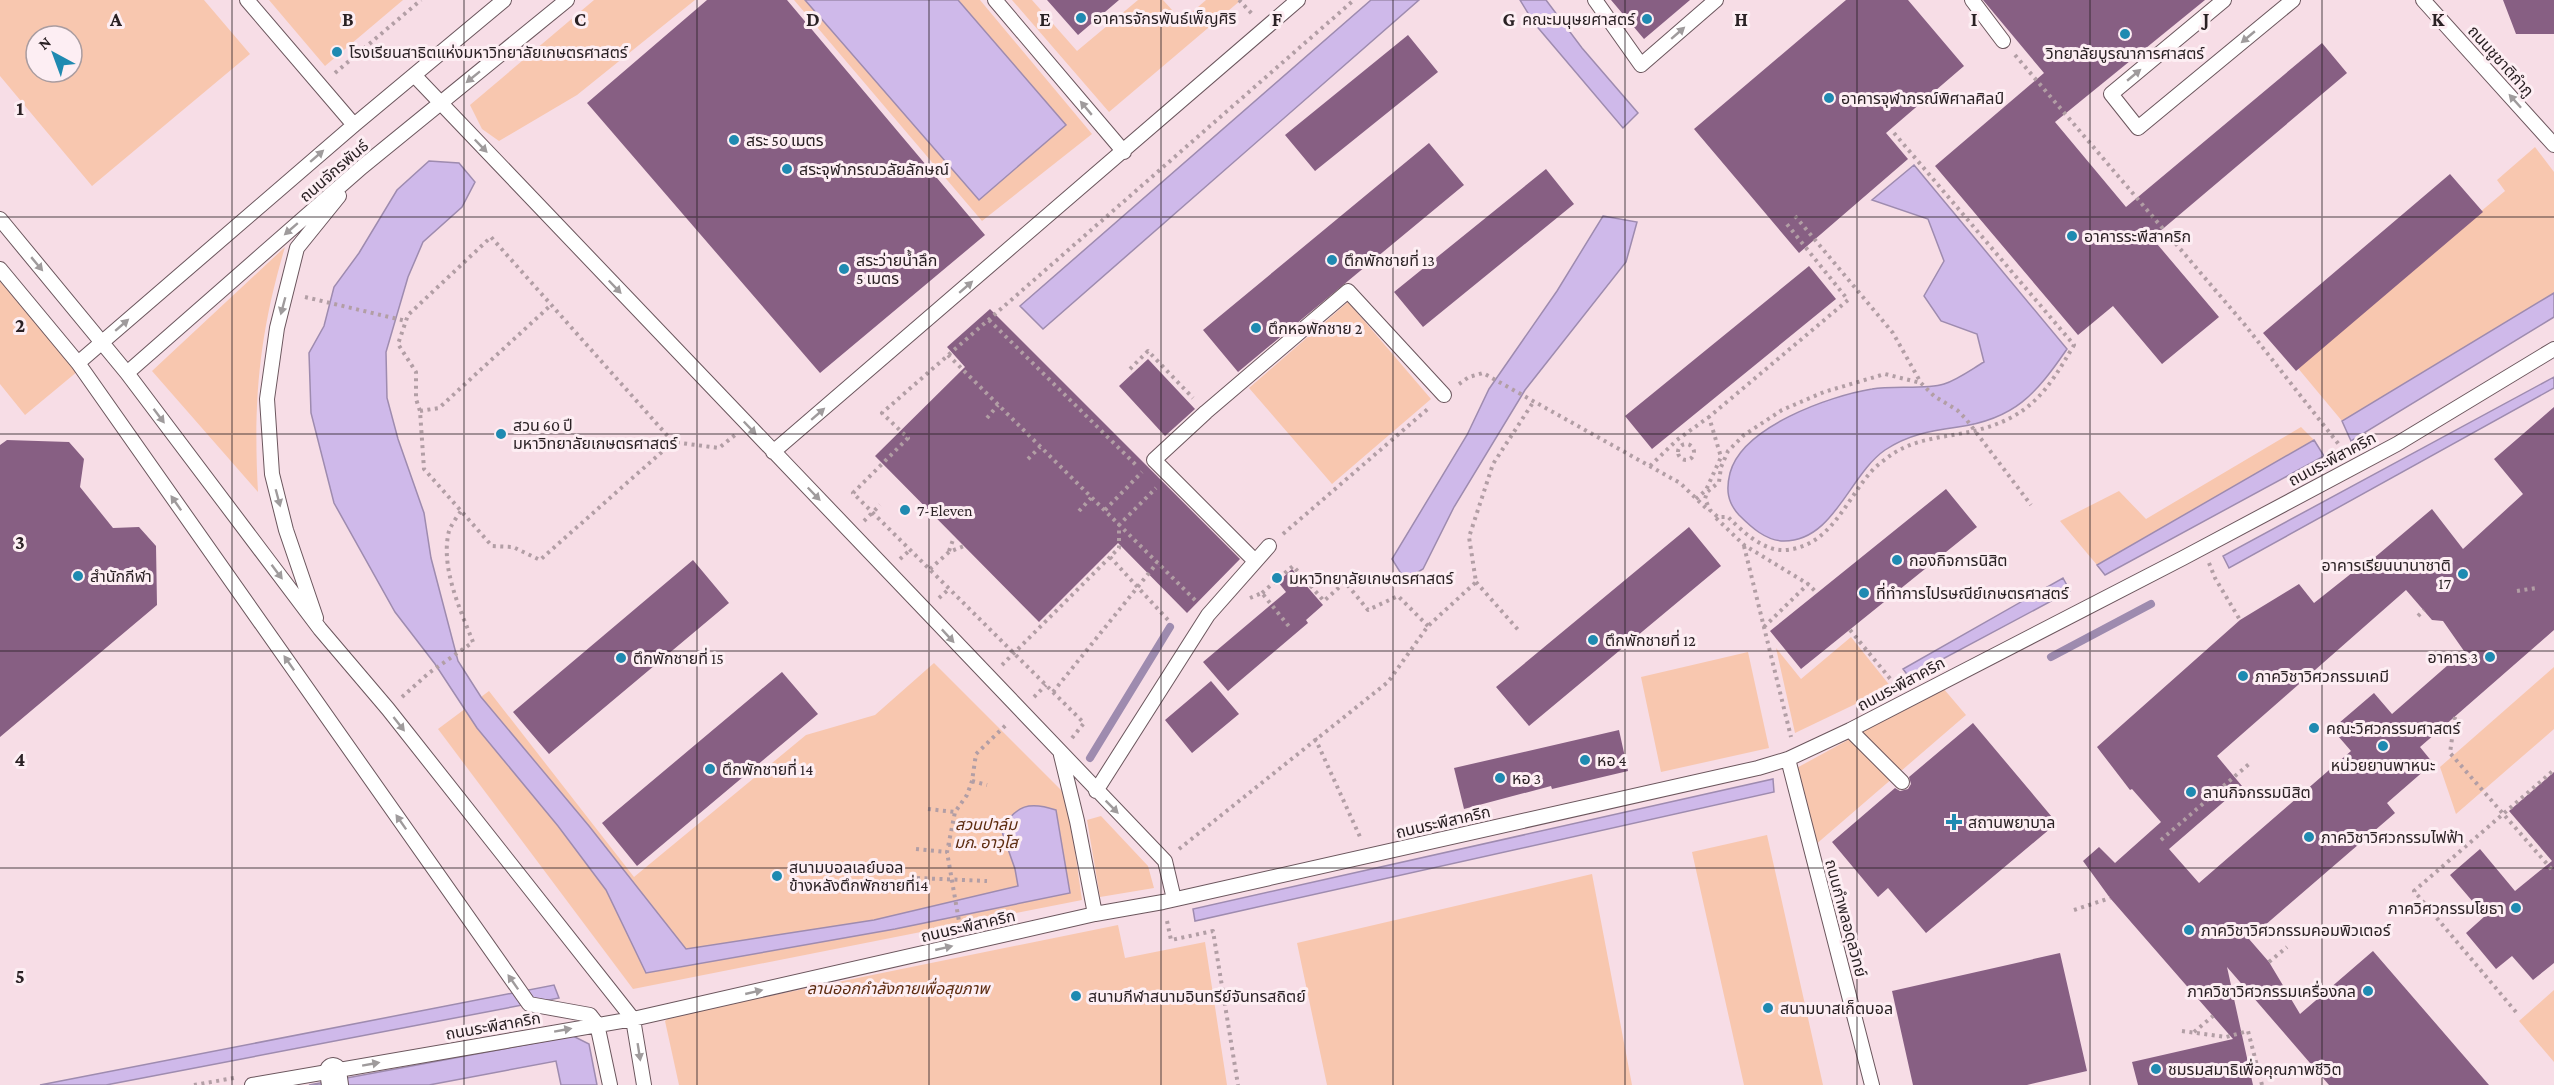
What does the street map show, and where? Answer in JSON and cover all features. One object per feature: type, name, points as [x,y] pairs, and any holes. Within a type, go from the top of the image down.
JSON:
[{"type":"lane","points":[[247,0],[354,125]]},
{"type":"lane","name":"ถนนจักรพันธ์","points":[[78,363],[354,125],[504,0]]},
{"type":"lane","name":"ถนนจักรพันธ์","points":[[127,373],[362,167],[567,0]]},
{"type":"lane","points":[[994,0],[1124,152]]},
{"type":"lane","points":[[773,452],[1298,0]]},
{"type":"lane","points":[[1595,0],[1641,65],[1716,0]]},
{"type":"lane","points":[[1972,0],[2003,40]]},
{"type":"lane","points":[[2224,0],[2111,94],[2138,128],[2293,0]]},
{"type":"lane","name":"ถนนชูชาติกำภู","points":[[2423,0],[2554,145]]},
{"type":"lane","points":[[414,75],[1060,754],[1165,861],[1174,899]]},
{"type":"lane","points":[[320,629],[286,530],[272,474],[267,399],[277,328],[297,248],[362,167]]},
{"type":"lane","points":[[0,219],[127,373],[320,629],[388,710],[633,1019],[644,1085]]},
{"type":"lane","points":[[0,269],[78,363],[528,1004],[590,1015],[597,1024],[610,1085]]},
{"type":"lane","points":[[1255,561],[1155,460],[1206,412],[1348,291],[1444,395]]},
{"type":"lane","name":"ถนนระพีสาคริก","points":[[252,1085],[334,1078],[597,1024],[633,1019],[1095,914],[1174,899],[1746,771],[1788,759],[1850,730],[2397,444],[2554,349]]},
{"type":"lane","points":[[1096,791],[1208,615],[1269,546]]},
{"type":"lane","points":[[1850,730],[1902,782]]},
{"type":"lane","points":[[1060,754],[1077,821],[1095,914]]},
{"type":"lane","name":"ถนนกำพลอดุลวิทย์","points":[[1788,759],[1872,1085]]},
{"type":"path","points":[[320,86],[422,0]]},
{"type":"path","points":[[1084,723],[853,493],[908,438],[882,413],[1354,0]]},
{"type":"path","points":[[2003,40],[2245,325],[2340,444]]},
{"type":"path","points":[[1894,132],[2074,345],[2050,386],[2033,404],[1975,431],[1940,436],[1894,453],[1871,472],[1835,523],[1808,544],[1784,550],[1760,543],[1741,530],[1728,517],[1718,518],[1710,510],[1705,499],[1707,492],[1719,482],[1728,451],[1744,435],[1782,410],[1824,392],[1885,374],[1921,383]]},
{"type":"path","points":[[1795,216],[1893,333],[1921,383],[1934,396],[1957,410],[2031,506]]},
{"type":"path","points":[[1650,466],[1677,440],[1709,417],[1848,300],[1786,223]]},
{"type":"path","points":[[673,442],[540,560],[513,547],[492,546],[424,468],[420,411],[416,399],[416,372],[398,344],[408,315],[491,237],[673,442],[719,448],[748,425]]},
{"type":"path","points":[[324,301],[406,321]]},
{"type":"path","points":[[420,411],[439,408],[551,305]]},
{"type":"path","points":[[989,320],[1166,494]]},
{"type":"path","points":[[1130,369],[1148,351],[1206,412]]},
{"type":"path","points":[[948,355],[1208,615],[1262,593],[1293,566],[1324,601],[1345,582],[1368,610],[1398,596],[1428,626]]},
{"type":"path","points":[[1269,546],[1444,395],[1469,377],[1483,373],[1680,483],[1744,545],[1808,584],[1816,593]]},
{"type":"path","points":[[1520,632],[1476,582],[1469,537],[1493,464],[1534,401]]},
{"type":"path","points":[[987,418],[998,405]]},
{"type":"path","points":[[1696,499],[1706,490],[1721,457],[1709,417]]},
{"type":"path","points":[[1677,440],[1681,446]]},
{"type":"path","points":[[1685,444],[1691,446],[1695,452],[1692,458],[1686,461],[1680,458],[1678,451],[1681,446],[1685,444]]},
{"type":"path","points":[[1028,459],[1040,447]]},
{"type":"path","points":[[1104,510],[1155,460]]},
{"type":"path","points":[[989,679],[1119,548],[1119,525],[1158,486]]},
{"type":"path","points":[[1079,511],[1091,498]]},
{"type":"path","points":[[873,512],[880,505]]},
{"type":"path","points":[[388,710],[429,673],[473,642],[456,597],[447,560],[449,530],[461,511]]},
{"type":"path","points":[[949,552],[954,537]]},
{"type":"path","points":[[1744,545],[1792,741]]},
{"type":"path","points":[[930,569],[949,552],[964,546]]},
{"type":"path","points":[[2203,546],[2215,578],[2240,620]]},
{"type":"path","points":[[1110,557],[1168,620]]},
{"type":"path","points":[[1053,692],[1157,563]]},
{"type":"path","points":[[1165,861],[1315,738],[1388,682],[1428,626],[1476,582]]},
{"type":"path","points":[[1764,627],[1808,584]]},
{"type":"path","points":[[2517,591],[2536,588]]},
{"type":"path","points":[[1262,593],[1291,629]]},
{"type":"path","points":[[2418,616],[2424,610]]},
{"type":"path","points":[[1850,630],[1899,689]]},
{"type":"path","points":[[960,919],[954,898],[947,852],[955,812],[967,795],[972,781],[976,754],[1020,711]]},
{"type":"path","points":[[2455,717],[2450,753],[2554,872]]},
{"type":"path","points":[[1315,738],[1364,845]]},
{"type":"path","points":[[2161,840],[2248,764]]},
{"type":"path","points":[[2517,1012],[2414,891],[2554,770]]},
{"type":"path","points":[[972,781],[987,785]]},
{"type":"path","points":[[928,809],[955,812]]},
{"type":"path","points":[[948,845],[977,842]]},
{"type":"path","points":[[916,849],[947,852]]},
{"type":"path","points":[[917,878],[987,881]]},
{"type":"path","points":[[2074,910],[2110,898]]},
{"type":"path","points":[[1171,940],[1213,931],[1238,1085]]},
{"type":"path","points":[[2269,962],[2287,947]]},
{"type":"path","points":[[2194,1032],[2213,1016]]},
{"type":"path","points":[[2182,1031],[2226,1037],[2248,1031],[2262,1085]]},
{"type":"green space","points":[[0,0],[204,0],[250,54],[92,186],[0,76]]},
{"type":"green space","points":[[269,0],[403,0],[325,66]]},
{"type":"green space","points":[[594,0],[695,0],[577,95],[499,141],[482,129],[470,105]]},
{"type":"green space","points":[[794,0],[980,0],[1092,134],[982,221]]},
{"type":"green space","points":[[1012,0],[1032,0],[1077,51],[1138,0],[1163,0],[1182,21],[1206,0],[1241,0],[1109,112]]},
{"type":"green space","points":[[2535,147],[2554,172],[2554,293],[2342,421],[2297,367],[2505,191],[2497,180]]},
{"type":"green space","points":[[285,247],[269,309],[260,368],[256,428],[258,492],[152,371]]},
{"type":"green space","points":[[0,277],[78,371],[25,415],[0,384]]},
{"type":"green space","points":[[1348,302],[1431,399],[1332,484],[1249,388]]},
{"type":"green space","points":[[2301,427],[2314,440],[2097,565],[2060,521],[2119,491],[2146,519]]},
{"type":"green space","points":[[1851,637],[1891,687],[1795,733],[1776,648],[1801,679]]},
{"type":"green space","points":[[1748,652],[1769,748],[1661,772],[1641,677]]},
{"type":"green space","name":"สวนปาล์ม มก. อาวุโส","points":[[934,663],[1067,796],[1082,900],[633,989],[438,729],[489,691],[634,877],[806,735],[875,715]]},
{"type":"green space","points":[[2554,667],[2554,729],[2456,814],[2440,767]]},
{"type":"green space","points":[[1943,688],[1966,715],[1814,846],[1793,770]]},
{"type":"green space","points":[[1101,816],[1148,866],[1154,888],[1100,897],[1087,820]]},
{"type":"green space","points":[[1767,835],[1823,1085],[1744,1085],[1692,852]]},
{"type":"green space","points":[[1592,874],[1632,1085],[1327,1085],[1297,943]]},
{"type":"green space","name":"สนามกีฬาสนามอินทรีย์จันทรสถิตย์","points":[[1118,925],[1125,958],[1205,942],[1227,1085],[679,1085],[665,1021],[671,1016]]},
{"type":"green space","points":[[2554,990],[2554,1062],[2519,1021]]},
{"type":"shaded area","points":[[805,0],[958,0],[1066,125],[979,200]]},
{"type":"shaded area","points":[[1371,0],[1419,0],[1043,329],[1020,306]]},
{"type":"shaded area","points":[[1520,0],[1546,0],[1582,48],[1638,113],[1623,128],[1534,23]]},
{"type":"shaded area","points":[[429,161],[459,163],[475,182],[462,207],[423,242],[408,277],[386,352],[387,398],[398,439],[424,513],[431,558],[458,661],[481,697],[589,826],[686,949],[874,920],[1018,886],[1015,869],[1001,829],[1018,810],[1024,807],[1038,806],[1056,810],[1070,893],[895,929],[646,973],[606,890],[558,826],[477,728],[435,664],[395,612],[334,503],[311,413],[309,353],[324,326],[334,287],[359,253],[397,190]]},
{"type":"shaded area","points":[[1914,165],[2067,349],[2034,391],[2009,411],[1978,423],[1920,434],[1903,440],[1885,450],[1872,461],[1840,505],[1816,530],[1801,538],[1784,541],[1771,539],[1739,515],[1728,495],[1730,473],[1738,456],[1751,441],[1789,416],[1833,399],[1880,388],[1936,386],[1959,377],[1984,362],[1977,334],[1941,321],[1924,296],[1944,261],[1928,219],[1872,200]]},
{"type":"shaded area","points":[[1603,216],[1637,222],[1626,262],[1525,390],[1454,507],[1423,569],[1405,580],[1392,559],[1467,435],[1489,389],[1557,291]]},
{"type":"shaded area","points":[[2554,293],[2554,317],[2351,441],[2342,421]]},
{"type":"shaded area","points":[[2554,377],[2554,388],[2229,568],[2223,556]]},
{"type":"shaded area","points":[[2314,440],[2324,456],[2105,575],[2097,565]]},
{"type":"shaded area","points":[[2063,578],[2070,591],[1909,677],[1903,669]]},
{"type":"shaded area","points":[[1773,779],[1774,792],[1195,921],[1193,909]]},
{"type":"shaded area","points":[[554,985],[559,998],[106,1085],[40,1085]]},
{"type":"shaded area","points":[[573,1036],[589,1044],[597,1085],[561,1085],[556,1061],[429,1085],[309,1085]]},
{"type":"building","name":"สระจุฬาภรณวลัยลักษณ์","points":[[707,0],[787,0],[985,235],[820,373],[587,103]]},
{"type":"building","name":"อาคารจักรพันธ์เพ็ญศิริ","points":[[1047,0],[1119,0],[1078,35]]},
{"type":"building","name":"คณะมนุษยศาสตร์","points":[[1611,0],[1690,0],[1644,39]]},
{"type":"building","name":"อาคารจุฬาภรณ์พิศาลศิลป์","points":[[1846,0],[1908,0],[1964,66],[1886,133],[1908,159],[1799,253],[1694,129]]},
{"type":"building","points":[[1983,0],[2205,0],[2055,122],[2126,207],[2322,43],[2347,73],[2152,238],[2219,317],[2162,364],[2113,306],[2078,335],[1935,166],[2044,73]]},
{"type":"building","points":[[2503,0],[2554,0],[2554,34],[2516,34]]},
{"type":"building","points":[[1408,35],[1438,72],[1315,171],[1285,135]]},
{"type":"building","points":[[1429,143],[1464,185],[1238,372],[1203,330]]},
{"type":"building","points":[[1546,169],[1574,204],[1423,327],[1394,292]]},
{"type":"building","points":[[2450,174],[2483,212],[2296,371],[2263,333]]},
{"type":"building","points":[[1809,266],[1836,299],[1652,449],[1625,416]]},
{"type":"building","points":[[990,309],[1240,559],[1187,613],[1118,543],[1039,622],[875,456],[965,367],[947,347]]},
{"type":"building","points":[[1148,359],[1195,409],[1165,436],[1119,386]]},
{"type":"building","points":[[2554,407],[2554,630],[2420,747],[2433,763],[2387,803],[2395,813],[2249,939],[2269,962],[2300,1014],[2373,951],[2489,1085],[2329,1085],[2227,967],[2253,1085],[2138,1085],[2132,1062],[2233,1039],[2110,898],[2083,861],[2099,847],[2115,863],[2161,822],[2132,789],[2130,790],[2097,747],[2240,620],[2299,584],[2314,603],[2372,557],[2374,558],[2432,509],[2463,549],[2523,494],[2494,459]],"holes":[[[2406,590],[2432,620],[2443,621],[2464,651],[2392,714],[2374,693],[2332,729],[2351,751],[2199,883],[2169,849],[2242,786],[2217,756]]]},
{"type":"building","name":"สำนักกีฬา","points":[[7,440],[69,442],[84,459],[80,487],[113,528],[139,527],[156,546],[157,605],[0,737],[0,445]]},
{"type":"building","name":"กองกิจการนิสิต","points":[[1946,489],[1977,527],[1801,669],[1770,631]]},
{"type":"building","name":"ตึกพักชายที่ 12","points":[[1689,527],[1721,566],[1529,726],[1496,687]]},
{"type":"building","name":"ตึกพักชายที่ 15","points":[[693,560],[729,603],[549,754],[513,712]]},
{"type":"building","points":[[1292,569],[1323,605],[1306,620],[1308,623],[1228,691],[1203,662],[1286,592],[1278,582]]},
{"type":"building","name":"ตึกพักชายที่ 14","points":[[782,672],[818,714],[637,866],[602,823]]},
{"type":"building","points":[[1211,681],[1239,714],[1192,753],[1165,720]]},
{"type":"building","points":[[1973,723],[2057,823],[1926,933],[1888,888],[1878,897],[1832,842],[1895,788],[1900,791],[1908,789],[1911,784],[1909,777]]},
{"type":"building","points":[[1619,730],[1628,771],[1552,789],[1551,786],[1464,809],[1454,768]]},
{"type":"building","name":"ภาควิศวกรรมโยธา","points":[[2554,772],[2554,963],[2533,980],[2512,956],[2496,969],[2466,933],[2485,916],[2450,875],[2480,849],[2515,891],[2552,861],[2509,811]]},
{"type":"building","points":[[2060,953],[2087,1071],[2027,1085],[1913,1085],[1892,991]]},
{"type":"waterway","points":[[2051,657],[2151,604]]},
{"type":"waterway","points":[[1090,758],[1170,627]]},
{"type":"place","name":"อาคารจักรพันธ์เพ็ญศิริ","points":[[1081,18]]},
{"type":"place","name":"คณะมนุษยศาสตร์","points":[[1647,19]]},
{"type":"place","name":"วิทยาลัยบูรณาการศาสตร์","points":[[2125,34]]},
{"type":"place","name":"โรงเรียนสาธิตแห่งมหาวิทยาลัยเกษตรศาสตร์","points":[[337,52]]},
{"type":"place","name":"อาคารจุฬาภรณ์พิศาลศิลป์","points":[[1829,98]]},
{"type":"place","name":"สระ 50 เมตร","points":[[734,140]]},
{"type":"place","name":"สระจุฬาภรณวลัยลักษณ์","points":[[787,169]]},
{"type":"place","name":"อาคารระพีสาคริก","points":[[2072,236]]},
{"type":"place","name":"ตึกพักชายที่ 13","points":[[1332,260]]},
{"type":"place","name":"สระว่ายน้ำลึก 5 เมตร","points":[[844,269]]},
{"type":"place","name":"ตึกหอพักชาย 2","points":[[1256,328]]},
{"type":"place","name":"สวน 60 ปี มหาวิทยาลัยเกษตรศาสตร์","points":[[501,434]]},
{"type":"place","name":"7-Eleven","points":[[905,510]]},
{"type":"place","name":"กองกิจการนิสิต","points":[[1897,560]]},
{"type":"place","name":"อาคารเรียนนานาชาติ 17","points":[[2463,574]]},
{"type":"place","name":"สำนักกีฬา","points":[[78,576]]},
{"type":"place","name":"มหาวิทยาลัยเกษตรศาสตร์","points":[[1277,578]]},
{"type":"place","name":"ที่ทำการไปรษณีย์เกษตรศาสตร์","points":[[1864,593]]},
{"type":"place","name":"ตึกพักชายที่ 12","points":[[1593,640]]},
{"type":"place","name":"อาคาร 3","points":[[2490,657]]},
{"type":"place","name":"ตึกพักชายที่ 15","points":[[621,658]]},
{"type":"place","name":"ภาควิชาวิศวกรรมเคมี","points":[[2243,676]]},
{"type":"place","name":"คณะวิศวกรรมศาสตร์","points":[[2314,728]]},
{"type":"place","name":"หน่วยยานพาหนะ","points":[[2383,746]]},
{"type":"place","name":"หอ 4","points":[[1585,760]]},
{"type":"place","name":"ตึกพักชายที่ 14","points":[[710,769]]},
{"type":"place","name":"หอ 3","points":[[1500,778]]},
{"type":"place","name":"ลานกิจกรรมนิสิต","points":[[2191,792]]},
{"type":"place","name":"สถานพยาบาล","points":[[1954,822]]},
{"type":"place","name":"ภาควิชาวิศวกรรมไฟฟ้า","points":[[2309,837]]},
{"type":"place","name":"สนามบอลเลย์บอล ข้างหลังตึกพักชายที่14","points":[[777,876]]},
{"type":"place","name":"ภาควิศวกรรมโยธา","points":[[2516,908]]},
{"type":"place","name":"ภาควิชาวิศวกรรมคอมพิวเตอร์","points":[[2189,930]]},
{"type":"place","name":"ภาควิชาวิศวกรรมเครื่องกล","points":[[2368,991]]},
{"type":"place","name":"สนามกีฬาสนามอินทรีย์จันทรสถิตย์","points":[[1076,996]]},
{"type":"place","name":"สนามบาสเก็ตบอล","points":[[1768,1008]]},
{"type":"place","name":"ชมรมสมาธิเพื่อคุณภาพชีวิต","points":[[2156,1069]]},
{"type":"park label","name":"ลานออกกำลังกายเพื่อสุขภาพ","points":[[898,988]]}]
